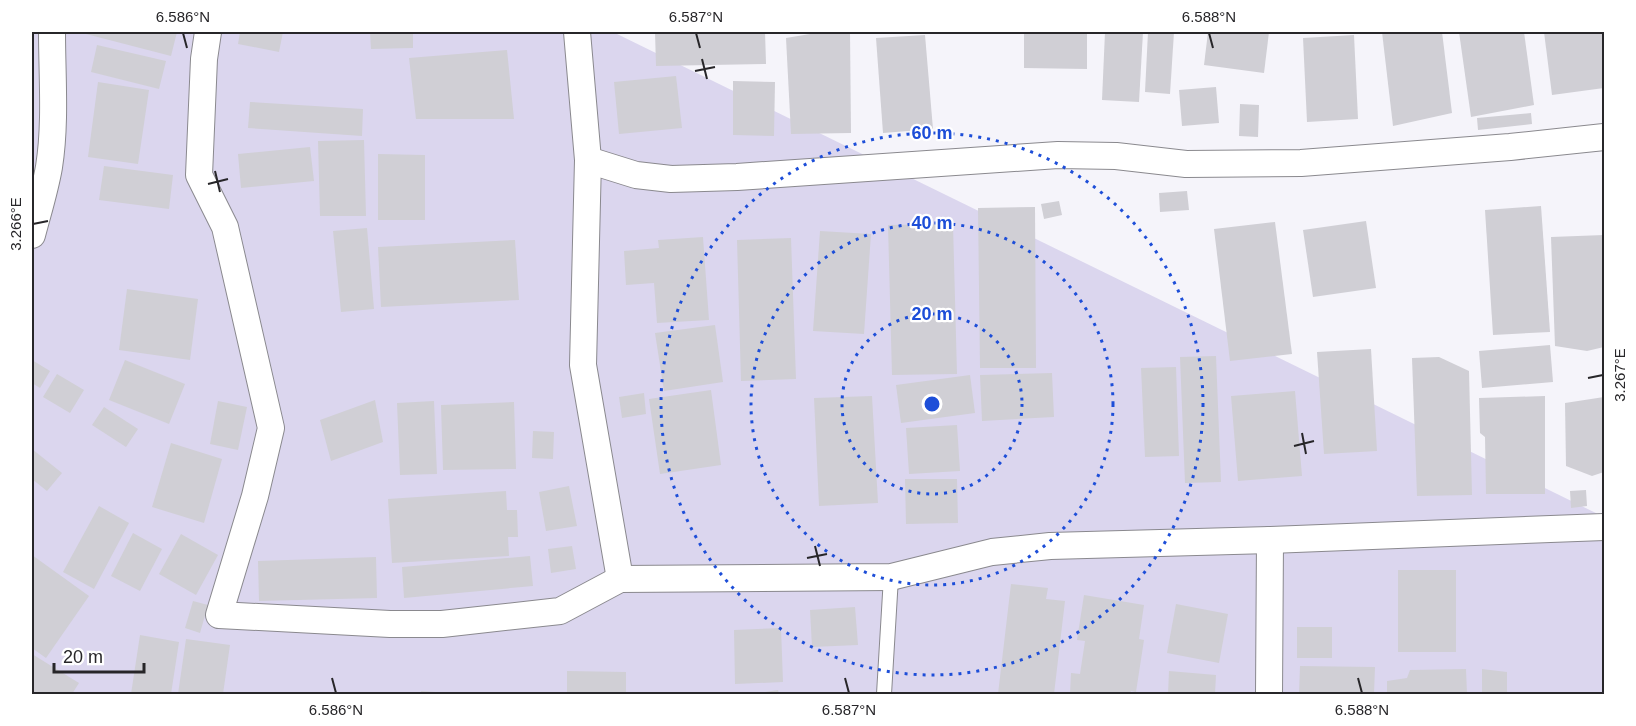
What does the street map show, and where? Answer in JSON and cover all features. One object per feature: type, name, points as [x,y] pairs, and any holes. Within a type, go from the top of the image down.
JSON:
[{"type":"street","points":[[32,235],[50,165],[52,32]]},
{"type":"street","points":[[208,32],[204,59],[199,174],[225,227],[271,428],[255,496],[219,615],[390,624],[442,624],[560,611],[620,579],[891,577],[992,552],[1038,547],[1605,527]]},
{"type":"street","points":[[576,32],[588,160],[583,365],[620,579]]},
{"type":"street","points":[[588,160],[636,175],[671,179],[737,177],[1058,155],[1116,156],[1186,164],[1301,163],[1510,147],[1605,137]]},
{"type":"street","points":[[1269,694],[1270,540]]},
{"type":"lane","points":[[884,694],[891,577]]},
{"type":"shaded area","points":[[32,32],[613,32],[1604,517],[1604,694],[32,694]]},
{"type":"building","points":[[87,32],[177,32],[171,56],[86,34]]},
{"type":"building","points":[[240,32],[283,32],[279,52],[238,44]]},
{"type":"building","points":[[370,32],[413,32],[413,48],[371,49]]},
{"type":"building","points":[[655,32],[765,32],[766,64],[656,66]]},
{"type":"building","points":[[822,32],[850,32],[851,133],[791,134],[786,38]]},
{"type":"building","points":[[1024,32],[1087,32],[1087,69],[1024,68]]},
{"type":"building","points":[[1105,32],[1143,32],[1139,102],[1102,100]]},
{"type":"building","points":[[1148,32],[1174,32],[1170,94],[1145,92]]},
{"type":"building","points":[[1208,32],[1269,32],[1264,73],[1204,65]]},
{"type":"building","points":[[1382,32],[1442,32],[1452,113],[1393,126]]},
{"type":"building","points":[[1459,32],[1524,32],[1534,105],[1471,117]]},
{"type":"building","points":[[1544,32],[1604,32],[1604,88],[1552,95]]},
{"type":"building","points":[[925,35],[933,129],[883,133],[876,38]]},
{"type":"building","points":[[1354,35],[1358,119],[1307,122],[1303,38]]},
{"type":"building","points":[[97,45],[166,61],[159,89],[91,72]]},
{"type":"building","points":[[507,50],[514,119],[416,119],[409,58]]},
{"type":"building","points":[[676,76],[682,128],[619,134],[614,82]]},
{"type":"building","points":[[733,81],[775,82],[774,136],[733,135]]},
{"type":"building","points":[[98,82],[149,90],[138,164],[88,157]]},
{"type":"building","points":[[1216,87],[1219,123],[1182,126],[1179,90]]},
{"type":"building","points":[[250,102],[363,109],[362,136],[248,128]]},
{"type":"building","points":[[1240,104],[1259,105],[1258,137],[1239,136]]},
{"type":"building","points":[[1531,113],[1532,124],[1478,130],[1477,118]]},
{"type":"building","points":[[364,140],[366,216],[320,216],[318,141]]},
{"type":"building","points":[[310,147],[314,181],[241,188],[238,154]]},
{"type":"building","points":[[378,154],[425,155],[425,220],[378,220]]},
{"type":"building","points":[[104,166],[173,175],[169,209],[99,200]]},
{"type":"building","points":[[1187,191],[1189,210],[1160,212],[1159,193]]},
{"type":"building","points":[[1059,201],[1062,215],[1044,219],[1041,204]]},
{"type":"building","points":[[1541,206],[1550,332],[1493,335],[1485,210]]},
{"type":"building","points":[[1035,207],[1036,368],[980,368],[978,208]]},
{"type":"building","points":[[1366,221],[1376,288],[1313,297],[1303,230]]},
{"type":"building","points":[[1275,222],[1292,354],[1230,361],[1214,229]]},
{"type":"building","points":[[953,224],[957,374],[892,375],[888,225]]},
{"type":"building","points":[[367,228],[374,309],[341,312],[333,231]]},
{"type":"building","points":[[820,231],[871,234],[864,334],[813,331]]},
{"type":"building","points":[[1604,235],[1604,347],[1587,351],[1555,346],[1551,237]]},
{"type":"building","points":[[703,237],[709,320],[657,323],[654,283],[626,285],[624,251],[659,248],[658,240]]},
{"type":"building","points":[[791,238],[796,379],[741,381],[737,240]]},
{"type":"building","points":[[515,240],[519,300],[381,307],[378,247]]},
{"type":"building","points":[[127,289],[198,299],[190,360],[119,350]]},
{"type":"building","points":[[715,325],[723,382],[664,391],[655,333]]},
{"type":"building","points":[[1550,345],[1553,382],[1482,388],[1479,351]]},
{"type":"building","points":[[1371,349],[1377,451],[1324,454],[1317,352]]},
{"type":"building","points":[[1216,356],[1221,482],[1185,483],[1180,357]]},
{"type":"building","points":[[1439,357],[1469,371],[1472,495],[1417,496],[1412,358]]},
{"type":"building","points":[[32,360],[50,371],[40,388],[32,383]]},
{"type":"building","points":[[125,360],[185,384],[169,424],[109,400]]},
{"type":"building","points":[[1176,367],[1179,456],[1145,457],[1141,368]]},
{"type":"building","points":[[1052,373],[1054,417],[982,421],[980,375]]},
{"type":"building","points":[[57,374],[84,390],[70,413],[43,397]]},
{"type":"building","points":[[970,375],[975,413],[901,423],[896,385]]},
{"type":"building","points":[[711,390],[721,465],[660,474],[649,399]]},
{"type":"building","points":[[1295,391],[1302,476],[1238,481],[1231,396]]},
{"type":"building","points":[[644,393],[646,414],[622,418],[619,397]]},
{"type":"building","points":[[872,396],[878,503],[819,506],[814,398]]},
{"type":"building","points":[[1545,396],[1545,494],[1486,494],[1485,437],[1480,433],[1479,398]]},
{"type":"building","points":[[1604,397],[1604,472],[1592,476],[1566,466],[1565,403]]},
{"type":"building","points":[[375,400],[383,442],[331,461],[320,420]]},
{"type":"building","points":[[218,401],[247,407],[238,450],[210,444]]},
{"type":"building","points":[[434,401],[437,474],[400,475],[397,403]]},
{"type":"building","points":[[514,402],[516,469],[443,470],[441,405]]},
{"type":"building","points":[[104,407],[138,429],[126,447],[92,425]]},
{"type":"building","points":[[957,425],[960,471],[909,474],[906,428]]},
{"type":"building","points":[[533,431],[554,432],[553,459],[532,458]]},
{"type":"building","points":[[171,443],[222,459],[204,523],[152,507]]},
{"type":"building","points":[[32,449],[62,473],[47,491],[32,479]]},
{"type":"building","points":[[905,479],[957,479],[958,523],[906,524]]},
{"type":"building","points":[[569,486],[577,526],[546,531],[539,492]]},
{"type":"building","points":[[1586,490],[1587,506],[1571,508],[1570,491]]},
{"type":"building","points":[[506,491],[507,510],[517,510],[518,537],[508,537],[509,556],[392,563],[388,499]]},
{"type":"building","points":[[99,506],[129,523],[94,589],[63,572]]},
{"type":"building","points":[[133,533],[162,549],[140,591],[111,576]]},
{"type":"building","points":[[181,534],[218,555],[196,595],[159,574]]},
{"type":"building","points":[[572,546],[576,569],[551,573],[548,549]]},
{"type":"building","points":[[32,555],[89,596],[46,658],[32,648]]},
{"type":"building","points":[[530,556],[533,586],[404,598],[402,567]]},
{"type":"building","points":[[376,557],[377,598],[259,601],[258,561]]},
{"type":"building","points":[[1398,570],[1456,570],[1456,652],[1398,652]]},
{"type":"building","points":[[1011,584],[1048,588],[1046,599],[1065,601],[1054,694],[998,694]]},
{"type":"building","points":[[1084,595],[1144,605],[1139,639],[1144,640],[1136,692],[1131,691],[1130,694],[1070,694],[1071,673],[1080,674],[1085,641],[1077,640]]},
{"type":"building","points":[[193,601],[208,605],[200,633],[185,628]]},
{"type":"building","points":[[1176,604],[1228,614],[1219,663],[1167,653]]},
{"type":"building","points":[[855,607],[858,645],[812,647],[810,610]]},
{"type":"building","points":[[1297,627],[1332,627],[1332,658],[1297,658]]},
{"type":"building","points":[[781,628],[783,682],[735,684],[734,630]]},
{"type":"building","points":[[140,635],[179,642],[171,694],[131,694]]},
{"type":"building","points":[[186,639],[230,645],[223,694],[178,694]]},
{"type":"building","points":[[32,654],[79,683],[72,694],[32,694]]},
{"type":"building","points":[[1300,666],[1375,667],[1374,694],[1299,694]]},
{"type":"building","points":[[1466,669],[1467,694],[1387,694],[1387,681],[1407,678],[1410,670]]},
{"type":"building","points":[[1482,669],[1507,672],[1507,694],[1482,694]]},
{"type":"building","points":[[567,671],[626,672],[626,694],[567,694]]},
{"type":"building","points":[[1169,671],[1216,675],[1215,694],[1168,694]]},
{"type":"building","points":[[778,690],[779,694],[758,694],[758,693]]},
{"type":"building","points":[[421,691],[450,693],[450,694],[420,694]]}]
